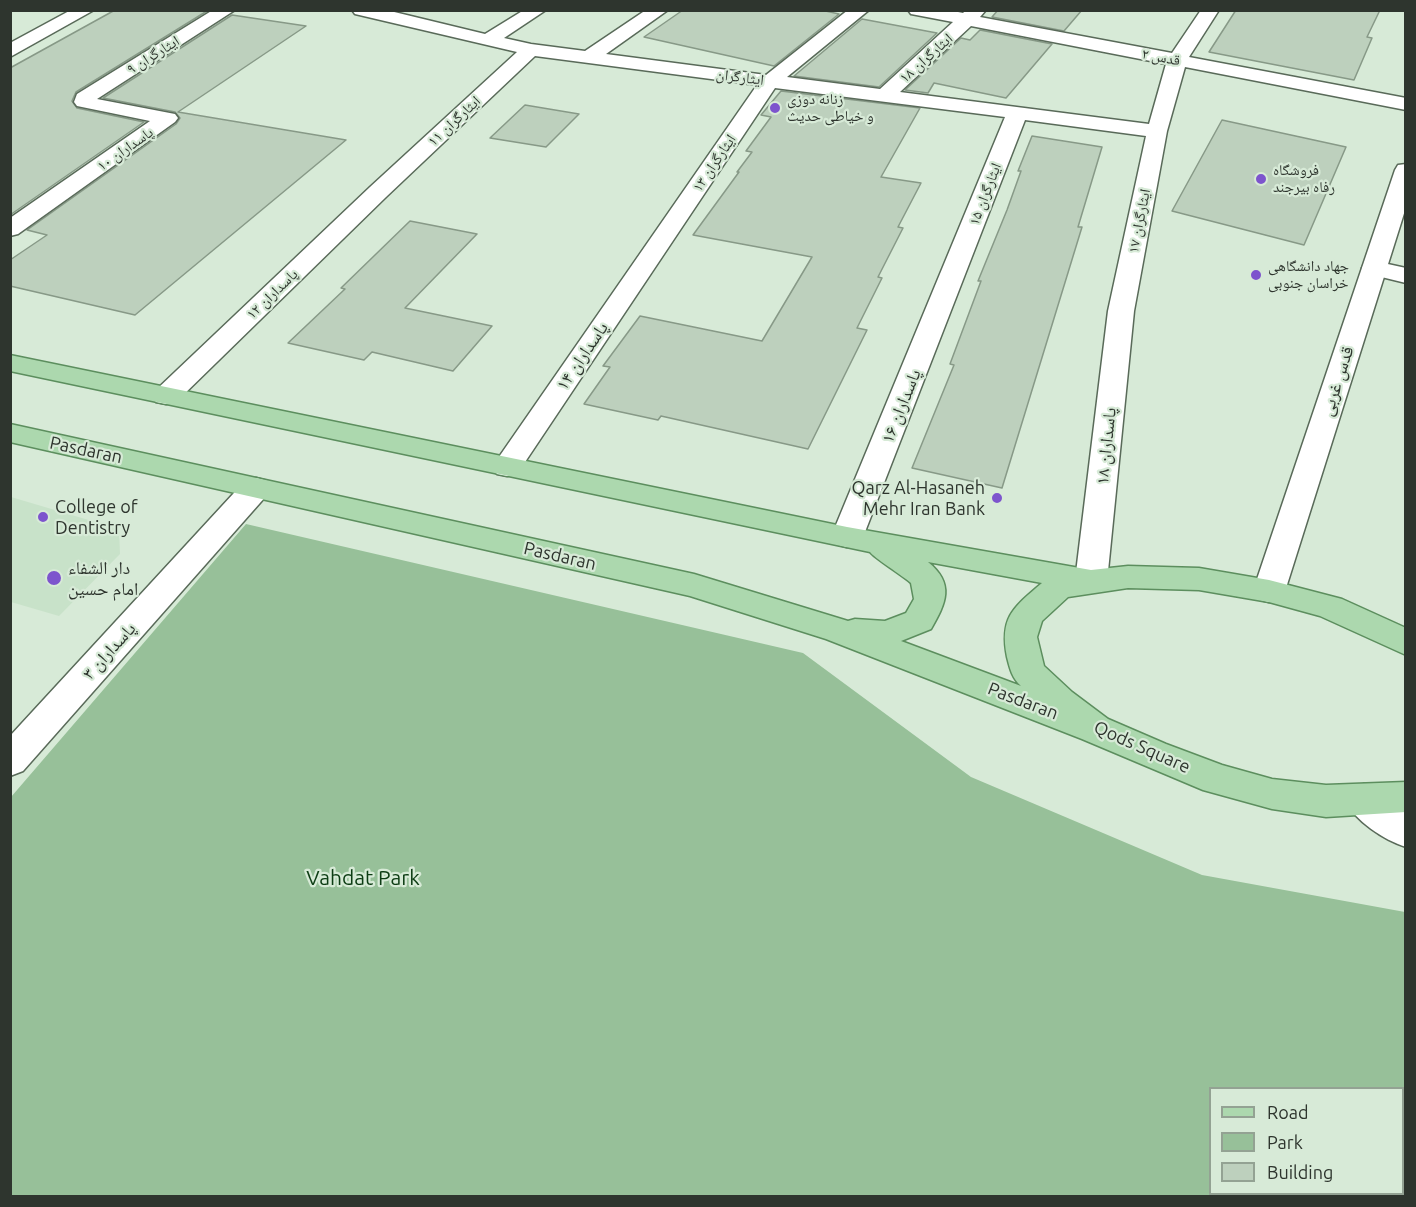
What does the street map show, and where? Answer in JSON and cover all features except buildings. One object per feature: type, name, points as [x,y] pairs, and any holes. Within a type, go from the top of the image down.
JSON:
[{"type":"main road","points":[[10,363],[858,539],[1091,581]]},
{"type":"main road","name":"Pasdaran","points":[[10,433],[694,585],[838,630],[1095,729]]},
{"type":"main road","points":[[838,630],[887,633],[919,621],[930,599],[926,578],[900,557],[858,539]]},
{"type":"main road","name":"Qods Square","points":[[1398,638],[1330,608],[1269,591],[1199,579],[1128,577],[1058,588],[1028,615],[1020,637],[1028,672],[1059,702],[1095,729],[1216,778],[1272,794],[1326,801],[1406,797]]},
{"type":"street","points":[[10,51],[86,10]]},
{"type":"street","name":"ایثارگران ۹","points":[[84,102],[84,98],[226,10]]},
{"type":"street","name":"ایثارگران","points":[[361,10],[403,15],[531,50],[1157,131]]},
{"type":"street","points":[[488,40],[537,10]]},
{"type":"street","points":[[588,58],[660,10]]},
{"type":"street","name":"ایثارگران ۱۳","points":[[658,245],[770,81],[860,10]]},
{"type":"street","name":"قدس ۲","points":[[917,10],[973,15],[1177,60],[1406,104]]},
{"type":"street","name":"ایثارگران ۱۷","points":[[1121,311],[1157,131],[1177,60],[1210,10]]},
{"type":"street","name":"ایثارگران ۱۸","points":[[884,96],[973,15]]},
{"type":"street","name":"ایثارگران ۱۱","points":[[378,192],[531,50]]},
{"type":"street","name":"پاسداران ۱۰","points":[[10,229],[168,118],[84,102]]},
{"type":"street","name":"ایثارگران ۱۵","points":[[954,275],[1017,113]]},
{"type":"street","name":"قدس غربی","points":[[1269,591],[1406,170]]},
{"type":"street","name":"پاسداران ۱۲","points":[[166,396],[378,192]]},
{"type":"street","name":"پاسداران ۱۴","points":[[507,467],[658,245]]},
{"type":"street","points":[[1374,268],[1406,276]]},
{"type":"street","name":"پاسداران ۱۶","points":[[858,539],[954,275]]},
{"type":"street","name":"پاسداران ۱۸","points":[[1091,581],[1121,311]]},
{"type":"street","name":"پاسداران ۳","points":[[10,761],[256,488]]},
{"type":"street","points":[[1364,800],[1406,831]]},
{"type":"shaded area","name":"دار الشفاء امام حسین","points":[[11,497],[119,529],[120,554],[59,616],[11,602]]},
{"type":"green space","name":"Vahdat Park","points":[[246,524],[803,653],[971,777],[1202,875],[1405,912],[1405,1196],[11,1196],[11,797]]},
{"type":"place","name":"زنانه دوزی و خیاطی حدیث","points":[[775,108]]},
{"type":"place","name":"فروشگاه رفاه بیرجند","points":[[1261,179]]},
{"type":"place","name":"جهاد دانشگاهی خراسان جنوبی","points":[[1256,275]]},
{"type":"place","name":"Qarz Al-Hasaneh Mehr Iran Bank","points":[[997,498]]},
{"type":"place","name":"College of Dentistry","points":[[43,517]]},
{"type":"place","name":"دار الشفاء امام حسین","points":[[54,578]]}]
